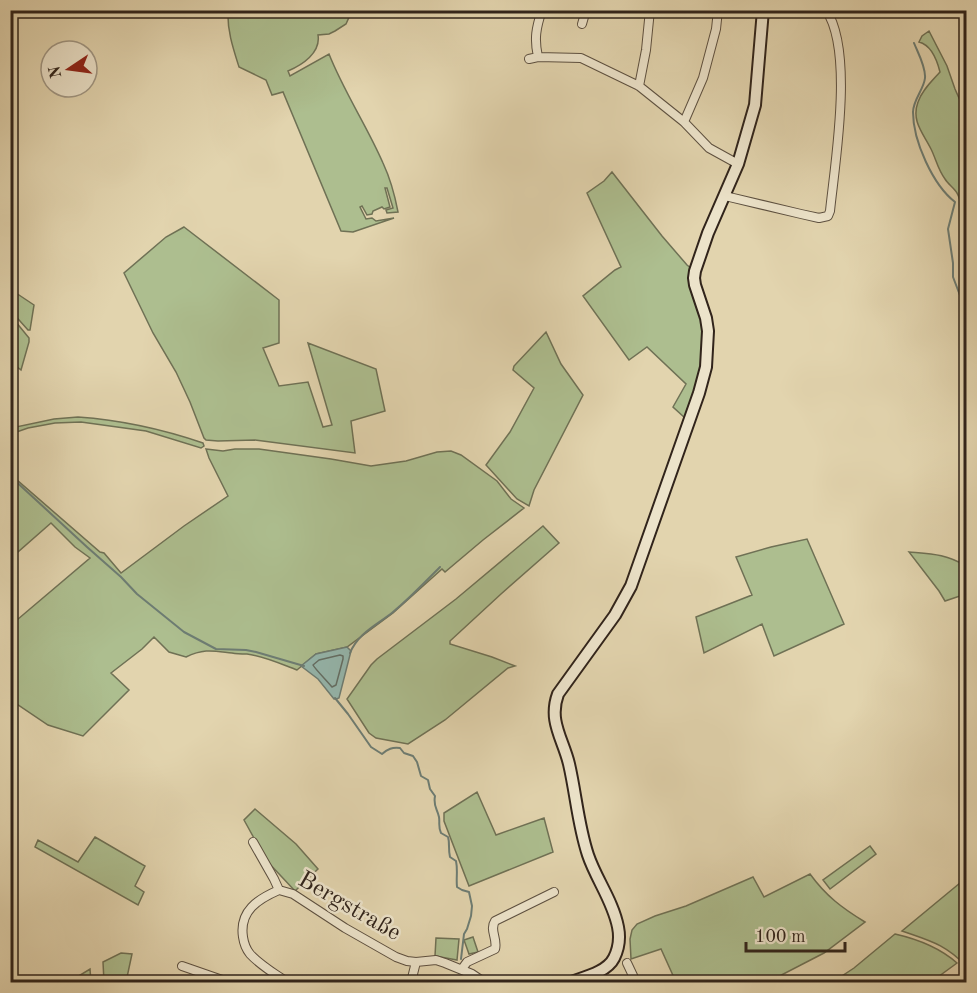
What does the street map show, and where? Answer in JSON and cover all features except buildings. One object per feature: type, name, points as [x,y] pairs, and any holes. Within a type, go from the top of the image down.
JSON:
[{"type":"street","points":[[542,10],[536,27],[534,58],[581,58],[639,86],[684,122],[709,148],[738,164]]},
{"type":"street","points":[[582,24],[586,10]]},
{"type":"street","points":[[639,86],[650,10]]},
{"type":"street","points":[[684,122],[703,78],[716,29],[718,10]]},
{"type":"street","points":[[575,981],[600,971],[610,964],[618,949],[619,935],[617,922],[594,871],[584,840],[569,765],[557,728],[554,705],[558,694],[615,615],[631,586],[699,393],[706,367],[708,331],[694,278],[695,271],[738,164],[755,105],[763,10]]},
{"type":"street","points":[[725,196],[819,218],[828,216],[840,93],[840,59],[837,35],[826,10]]},
{"type":"street","name":"Bergstraße","points":[[253,842],[279,890],[293,894],[383,951],[407,962],[436,960],[462,969],[484,982]]},
{"type":"street","points":[[279,890],[259,900],[251,907],[243,922],[242,931],[245,946],[250,954],[287,982]]},
{"type":"street","points":[[462,969],[468,962],[495,949],[496,942],[492,928],[495,921],[554,892]]},
{"type":"street","points":[[411,982],[416,962]]},
{"type":"street","points":[[627,963],[636,982]]},
{"type":"street","points":[[182,966],[228,982]]},
{"type":"green space","points":[[341,10],[350,15],[346,24],[329,34],[318,35],[314,53],[288,71],[290,76],[329,54],[386,169],[398,212],[387,213],[386,210],[393,208],[387,188],[385,188],[390,207],[384,209],[382,207],[367,215],[362,206],[360,207],[366,219],[372,218],[376,221],[394,218],[353,232],[341,231],[283,92],[272,95],[266,80],[239,67],[228,25],[228,11]]},
{"type":"green space","points":[[929,31],[947,66],[966,114],[966,247],[963,248],[959,198],[941,172],[919,127],[916,115],[922,94],[940,72],[930,50],[919,42],[922,36]]},
{"type":"green space","points":[[612,172],[662,236],[692,269],[704,345],[700,372],[685,418],[673,407],[686,384],[647,347],[629,360],[583,296],[621,267],[587,193]]},
{"type":"green space","points":[[184,227],[279,300],[279,343],[263,348],[279,386],[308,382],[323,427],[332,425],[308,343],[376,369],[385,411],[351,421],[355,453],[255,440],[218,441],[204,438],[176,372],[153,333],[124,273],[166,237]]},
{"type":"green space","points":[[10,289],[34,305],[30,330],[11,311]]},
{"type":"green space","points":[[11,316],[29,338],[21,370],[11,362]]},
{"type":"green space","points":[[546,332],[561,364],[583,395],[534,490],[529,506],[517,499],[486,465],[510,432],[534,388],[513,370],[514,366]]},
{"type":"green space","points":[[78,417],[110,420],[157,429],[203,443],[204,446],[201,448],[146,431],[81,422],[55,423],[11,434],[11,428],[54,419]]},
{"type":"green space","points":[[206,449],[223,451],[259,449],[371,466],[451,451],[461,455],[497,481],[511,499],[524,508],[445,572],[442,569],[393,613],[347,647],[316,654],[297,670],[266,658],[247,654],[209,651],[198,652],[186,657],[169,652],[154,637],[111,673],[129,690],[83,736],[48,725],[11,700],[11,625],[90,558],[75,547],[51,523],[11,558],[10,474],[100,552],[104,553],[121,573],[228,496]]},
{"type":"green space","points":[[543,526],[559,543],[450,641],[450,644],[515,666],[508,668],[445,720],[408,744],[376,738],[369,733],[347,699],[371,665],[456,599]]},
{"type":"green space","points":[[807,539],[844,624],[774,656],[762,624],[704,653],[696,617],[752,595],[736,557]]},
{"type":"green space","points":[[909,552],[945,557],[966,566],[966,594],[945,601]]},
{"type":"green space","points":[[477,792],[496,835],[544,818],[553,852],[469,886],[444,821],[444,813]]},
{"type":"green space","points":[[255,809],[296,844],[318,869],[295,891],[266,860],[244,820]]},
{"type":"green space","points":[[95,837],[145,866],[135,886],[144,892],[138,905],[35,847],[38,840],[78,862]]},
{"type":"green space","points":[[870,846],[876,854],[830,889],[823,880]]},
{"type":"green space","points":[[810,874],[835,901],[865,922],[824,953],[768,982],[676,982],[661,949],[631,959],[630,939],[632,930],[637,924],[753,877],[764,897]]},
{"type":"green space","points":[[966,878],[966,966],[944,948],[902,931]]},
{"type":"green space","points":[[895,934],[927,944],[943,952],[957,963],[931,982],[842,982],[839,978]]},
{"type":"green space","points":[[473,937],[478,952],[469,954],[464,940]]},
{"type":"green space","points":[[436,938],[459,939],[457,960],[435,956]]},
{"type":"green space","points":[[121,953],[132,954],[126,982],[104,982],[103,962]]},
{"type":"green space","points":[[90,969],[91,982],[73,982],[72,980]]},
{"type":"water","points":[[347,647],[351,651],[339,698],[334,699],[318,679],[301,666],[316,654]]},
{"type":"waterway","points":[[914,43],[925,74],[923,86],[913,108],[916,136],[932,174],[955,202],[948,229],[953,277],[966,311]]},
{"type":"waterway","points":[[10,476],[137,594],[184,632],[216,649],[246,650],[304,666]]},
{"type":"waterway","points":[[350,653],[363,635],[399,607],[440,567]]},
{"type":"waterway","points":[[335,698],[371,747],[382,754],[390,749],[400,748],[404,753],[413,756],[421,776],[428,780],[435,796],[434,802],[439,817],[440,831],[448,837],[450,857],[456,861],[457,887],[469,892],[472,906],[464,934],[461,959]]}]
